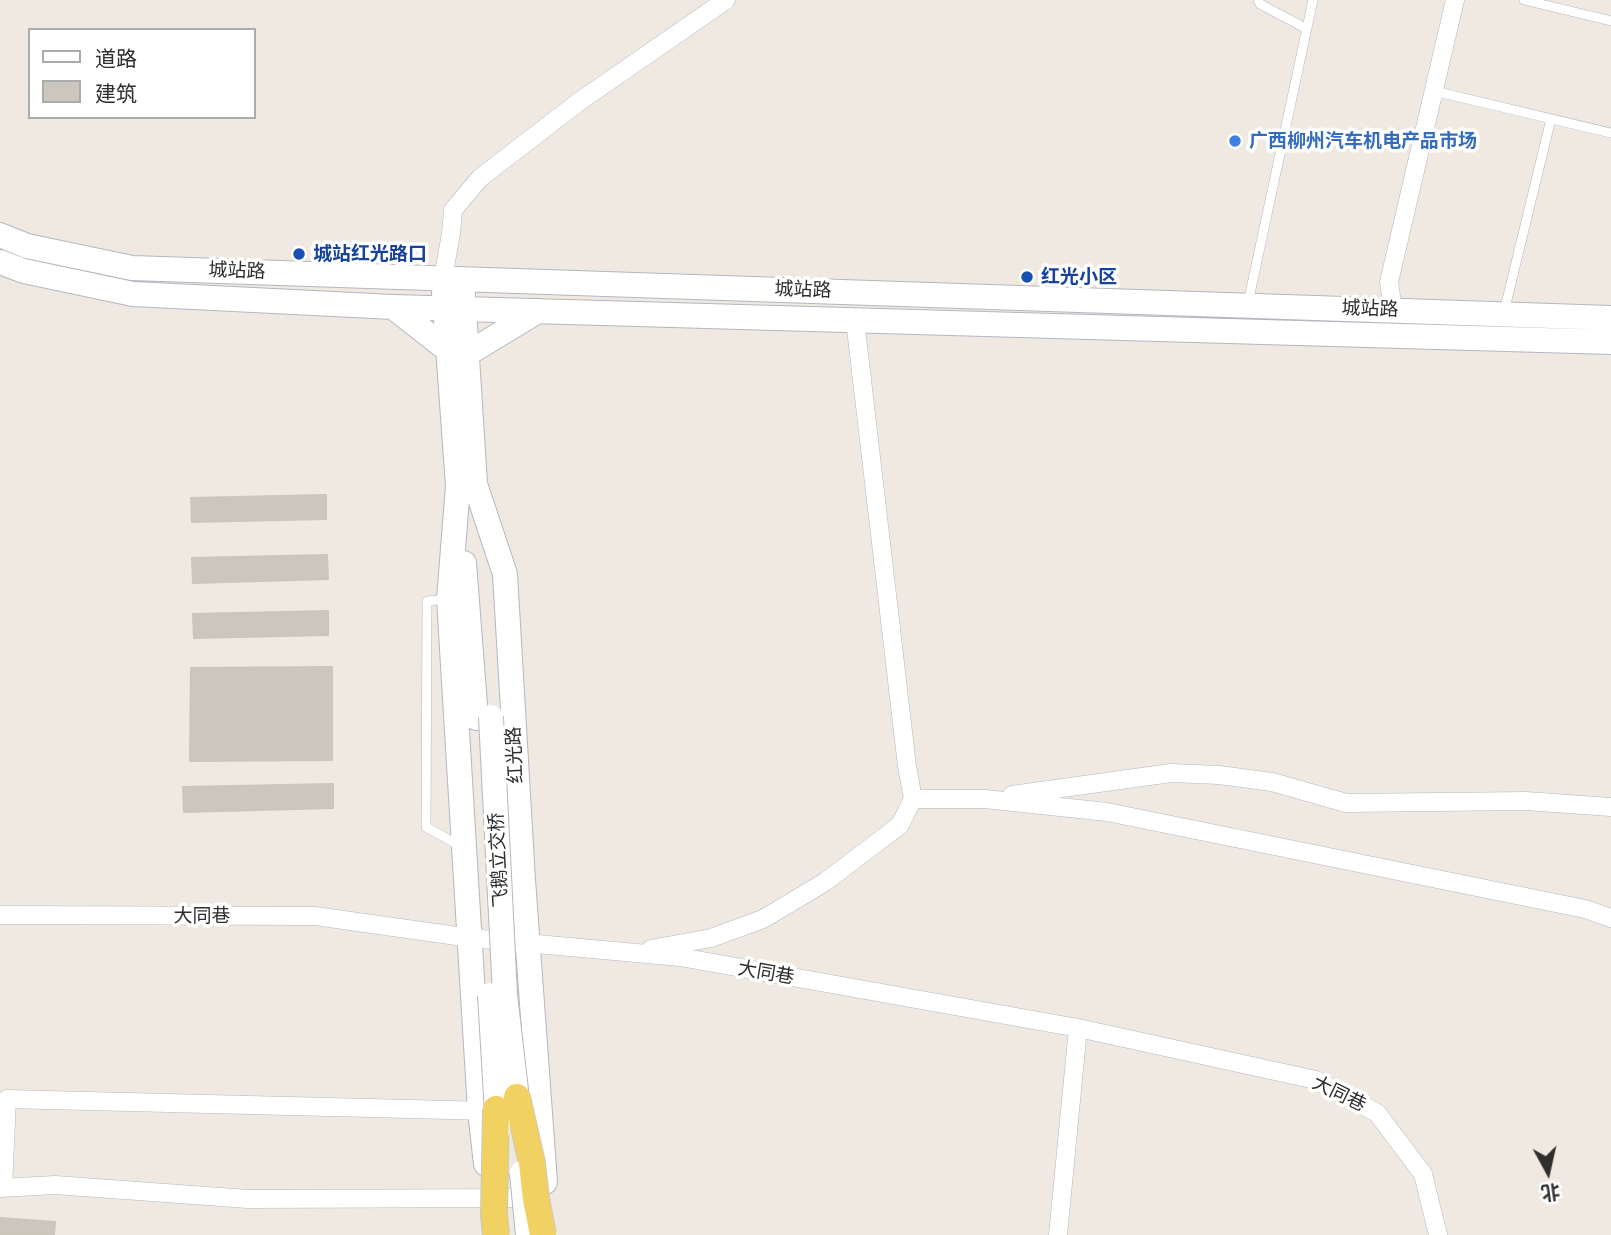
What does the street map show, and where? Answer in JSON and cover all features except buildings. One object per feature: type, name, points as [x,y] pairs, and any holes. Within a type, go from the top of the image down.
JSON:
[{"type":"main road","name":"城站路","points":[[0,235],[27,246],[132,268],[1611,318]]},
{"type":"main road","name":"城站路","points":[[0,261],[24,271],[133,294],[454,309],[1611,342]]},
{"type":"main road","name":"红光路","points":[[452,278],[467,485],[449,599],[471,938],[498,1106],[489,1199],[494,1235]]},
{"type":"main road","points":[[393,307],[458,352],[539,311]]},
{"type":"main road","name":"红光路","points":[[467,485],[505,574],[545,1227]]},
{"type":"main road","name":"飞鹅立交桥","points":[[467,485],[483,717],[498,1106],[508,1235]]},
{"type":"main road","points":[[498,1106],[532,1163],[536,1199],[545,1227]]},
{"type":"main road","points":[[494,1235],[498,1106]]},
{"type":"street","points":[[452,278],[453,209],[480,178],[580,101],[726,0]]},
{"type":"street","points":[[1393,310],[1389,282],[1455,0]]},
{"type":"street","points":[[627,953],[711,938],[763,919],[825,881],[900,825],[913,799],[855,320]]},
{"type":"street","points":[[985,799],[1171,773],[1219,775],[1272,782],[1346,803],[1525,801],[1611,807]]},
{"type":"street","points":[[913,799],[985,799],[1107,813],[1585,909],[1611,918]]},
{"type":"street","name":"大同巷","points":[[0,915],[316,916],[471,938],[680,957],[1078,1028],[1316,1080],[1377,1113],[1423,1174],[1438,1235]]},
{"type":"street","points":[[1058,1235],[1078,1028]]},
{"type":"street","points":[[539,1113],[498,1106],[7,1099],[2,1188],[55,1185],[248,1199],[489,1199],[545,1227]]},
{"type":"lane","points":[[1258,0],[1260,4],[1307,29]]},
{"type":"lane","points":[[1248,305],[1313,0]]},
{"type":"lane","points":[[1524,0],[1611,21]]},
{"type":"lane","points":[[1434,91],[1611,132]]},
{"type":"lane","points":[[1504,314],[1551,119]]},
{"type":"lane","points":[[449,599],[427,601],[426,827],[464,849]]},
{"type":"place","name":"广西柳州汽车机电产品市场","points":[[1235,141]]},
{"type":"place","name":"城站红光路口","points":[[299,254]]},
{"type":"place","name":"红光小区","points":[[1027,277]]}]
